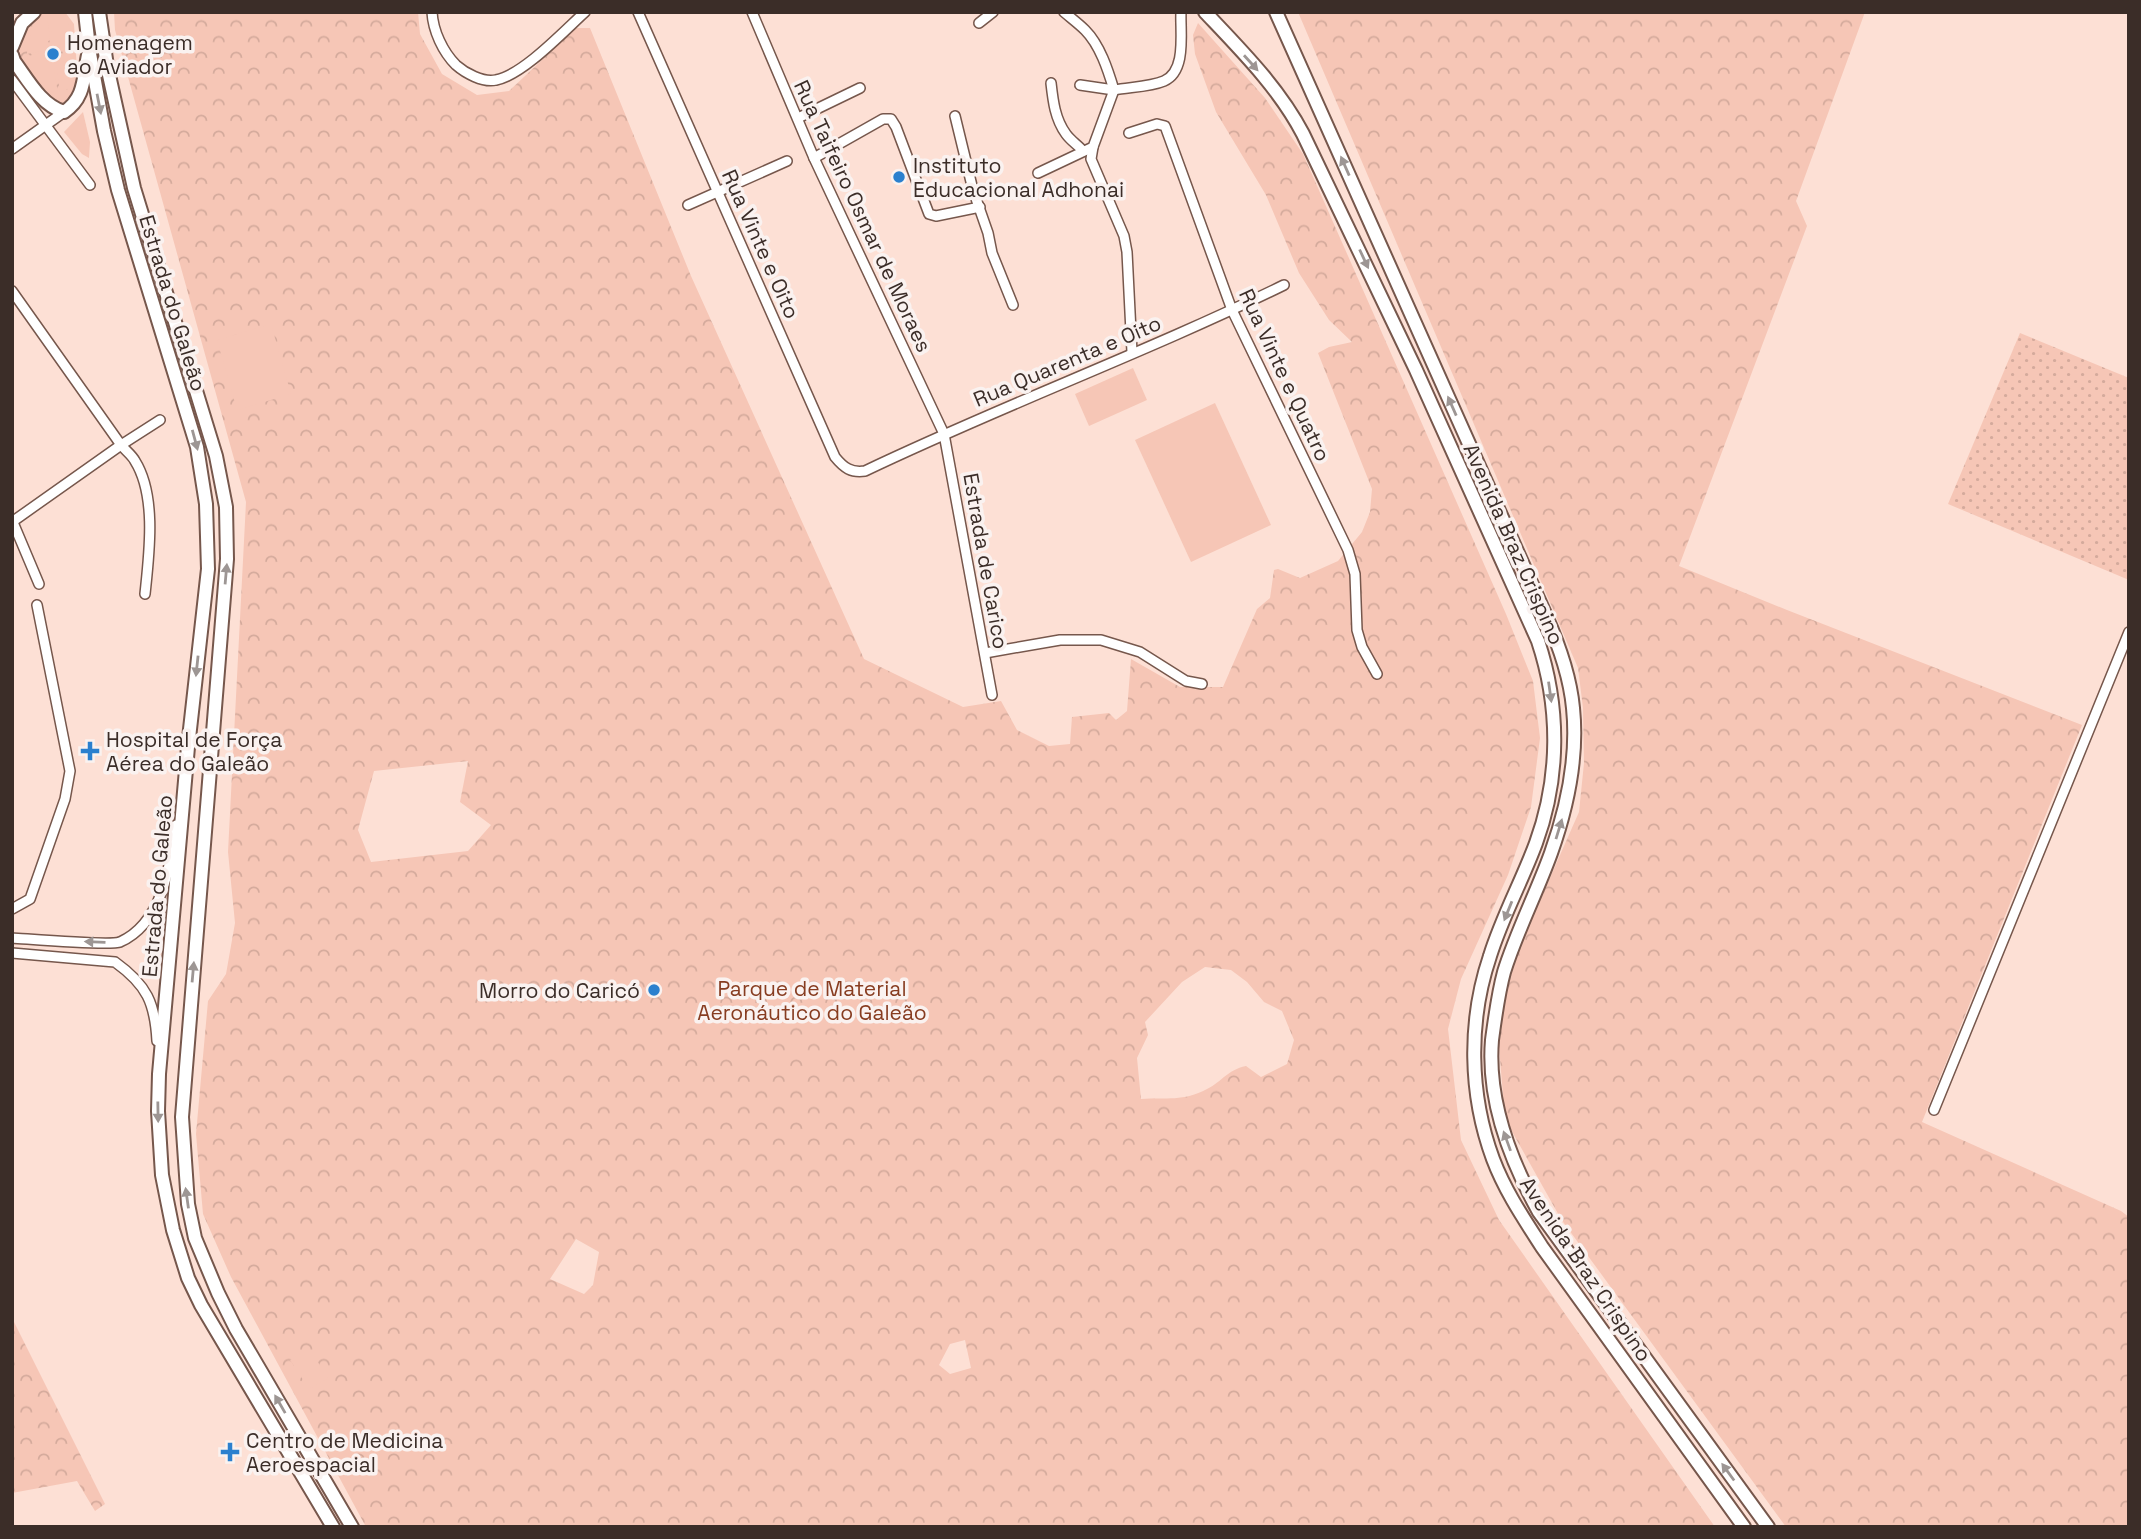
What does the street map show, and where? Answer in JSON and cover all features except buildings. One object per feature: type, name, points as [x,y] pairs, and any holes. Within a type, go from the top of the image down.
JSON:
[{"type":"main road","points":[[12,47],[17,21],[34,12]]},
{"type":"main road","name":"Estrada do Galeão","points":[[99,12],[124,147],[216,456],[226,507],[227,559],[182,1117],[188,1204],[195,1238],[236,1329],[352,1527]]},
{"type":"main road","name":"Avenida Braz Crispino","points":[[1205,12],[1262,75],[1298,123],[1416,370],[1538,641],[1546,665],[1555,745],[1550,792],[1535,845],[1490,956],[1475,1027],[1474,1067],[1478,1101],[1493,1158],[1515,1205],[1542,1247],[1744,1527]]},
{"type":"main road","name":"Avenida Braz Crispino","points":[[1276,12],[1558,643],[1567,674],[1573,708],[1574,740],[1567,799],[1550,855],[1505,971],[1496,1013],[1492,1071],[1495,1101],[1503,1129],[1525,1187],[1539,1212],[1768,1527]]},
{"type":"main road","name":"Estrada do Galeão","points":[[83,14],[104,131],[118,190],[197,447],[208,534],[208,569],[188,747],[159,1074],[162,1175],[173,1230],[188,1278],[201,1306],[333,1527]]},
{"type":"main road","points":[[12,55],[49,105],[64,112],[75,105],[80,96],[89,48]]},
{"type":"street","points":[[432,17],[444,49],[458,67],[478,78],[496,80],[526,65],[585,12]]},
{"type":"street","name":"Rua Vinte e Oito","points":[[638,12],[835,457],[846,469],[865,471]]},
{"type":"street","name":"Rua Taifeiro Osmar de Moraes","points":[[752,12],[814,158],[944,434]]},
{"type":"street","points":[[979,23],[993,12]]},
{"type":"street","points":[[1064,12],[1087,32],[1095,43],[1114,90],[1091,159],[1124,236],[1132,352]]},
{"type":"street","points":[[1080,85],[1114,90],[1162,82],[1171,77],[1178,65],[1181,12]]},
{"type":"street","points":[[12,80],[90,185]]},
{"type":"street","points":[[1051,83],[1054,107],[1059,120],[1068,136],[1083,151]]},
{"type":"street","points":[[798,118],[860,88]]},
{"type":"street","points":[[45,126],[49,105]]},
{"type":"street","points":[[12,149],[64,112]]},
{"type":"street","points":[[955,116],[992,253],[1013,305]]},
{"type":"street","points":[[814,158],[888,118],[894,122],[929,214],[936,216],[979,207]]},
{"type":"street","name":"Rua Vinte e Quatro","points":[[1129,133],[1157,124],[1165,126],[1233,310],[1348,550],[1355,574],[1357,630],[1362,647],[1377,674]]},
{"type":"street","points":[[1038,173],[1093,147]]},
{"type":"street","points":[[688,205],[787,161]]},
{"type":"street","name":"Rua Quarenta e Oito","points":[[865,471],[944,434],[1233,310],[1284,285]]},
{"type":"street","points":[[12,291],[135,462],[146,488],[149,545],[145,594]]},
{"type":"street","points":[[39,584],[13,521],[121,444],[160,420]]},
{"type":"street","name":"Estrada de Carico","points":[[944,434],[992,695]]},
{"type":"street","points":[[12,909],[30,899],[65,799],[70,771],[37,605]]},
{"type":"street","points":[[1934,1111],[2129,632]]},
{"type":"street","points":[[985,653],[1059,640],[1101,640],[1140,652],[1186,681],[1202,684]]},
{"type":"street","points":[[12,937],[118,943],[133,933],[148,917],[159,899],[172,851],[188,747]]},
{"type":"street","points":[[12,953],[115,962],[128,971],[144,991],[156,1015],[159,1074]]},
{"type":"green space","points":[[41,12],[65,12],[74,24],[78,85],[73,96],[60,105],[47,98],[21,62],[18,49],[30,21]]},
{"type":"green space","name":"Parque de Material Aeronáutico do Galeão","points":[[114,12],[418,12],[420,34],[442,74],[477,95],[509,91],[576,28],[590,28],[691,276],[864,659],[963,707],[1001,701],[1017,730],[1049,746],[1070,744],[1072,717],[1109,713],[1116,720],[1127,711],[1131,659],[1180,687],[1223,687],[1257,609],[1270,598],[1274,570],[1278,569],[1300,578],[1338,561],[1362,532],[1370,512],[1372,489],[1318,353],[1329,347],[1352,342],[1329,320],[1299,273],[1266,195],[1216,112],[1195,54],[1193,35],[1198,23],[1265,98],[1303,154],[1533,681],[1540,738],[1531,807],[1508,875],[1461,979],[1448,1029],[1461,1140],[1499,1220],[1715,1527],[366,1527],[231,1277],[203,1214],[196,1134],[208,1001],[226,974],[235,923],[228,852],[246,502],[115,30]],"holes":[[[468,761],[460,802],[491,825],[468,851],[371,862],[358,830],[374,771]],[[1205,967],[1231,970],[1247,982],[1264,1002],[1282,1011],[1294,1040],[1287,1064],[1261,1077],[1246,1066],[1190,1096],[1141,1099],[1137,1058],[1148,1035],[1145,1022],[1182,982]],[[576,1239],[599,1252],[593,1285],[584,1294],[550,1279]],[[965,1340],[971,1368],[950,1374],[939,1365],[950,1344]]]},
{"type":"green space","points":[[1298,12],[1865,12],[1796,201],[1807,226],[1679,566],[2082,725],[1922,1122],[2121,1211],[2129,1217],[2129,1527],[1786,1527],[1561,1219],[1505,1119],[1498,1035],[1514,959],[1579,812],[1584,763],[1583,708],[1578,668]]},
{"type":"green space","points":[[49,13],[65,15],[71,46],[63,47],[52,40]]},
{"type":"green space","points":[[44,14],[47,14],[50,40],[44,44],[42,51],[27,54],[32,32]]},
{"type":"green space","points":[[72,49],[72,86],[60,94],[56,60],[62,57],[63,50]]},
{"type":"green space","points":[[43,53],[46,59],[53,61],[58,94],[41,84],[30,68],[27,56]]},
{"type":"green space","points":[[83,112],[90,142],[89,158],[82,154],[64,132]]},
{"type":"green space","points":[[271,324],[291,394],[237,410],[217,340]]},
{"type":"green space","points":[[2020,333],[2129,378],[2129,580],[1948,504]]},
{"type":"green space","points":[[1133,368],[1147,400],[1089,426],[1075,394]]},
{"type":"green space","points":[[1215,403],[1271,525],[1191,562],[1135,440]]},
{"type":"green space","points":[[12,1318],[105,1504],[95,1511],[77,1481],[12,1493]]},
{"type":"green space","points":[[309,1348],[328,1378],[309,1389],[290,1360]]},
{"type":"place","name":"Homenagem ao Aviador","points":[[53,54]]},
{"type":"place","name":"Instituto Educacional Adhonai","points":[[899,177]]},
{"type":"place","name":"Hospital de Força Aérea do Galeão","points":[[90,751]]},
{"type":"place","name":"Morro do Caricó","points":[[654,990]]},
{"type":"place","name":"Centro de Medicina Aeroespacial","points":[[230,1452]]}]
